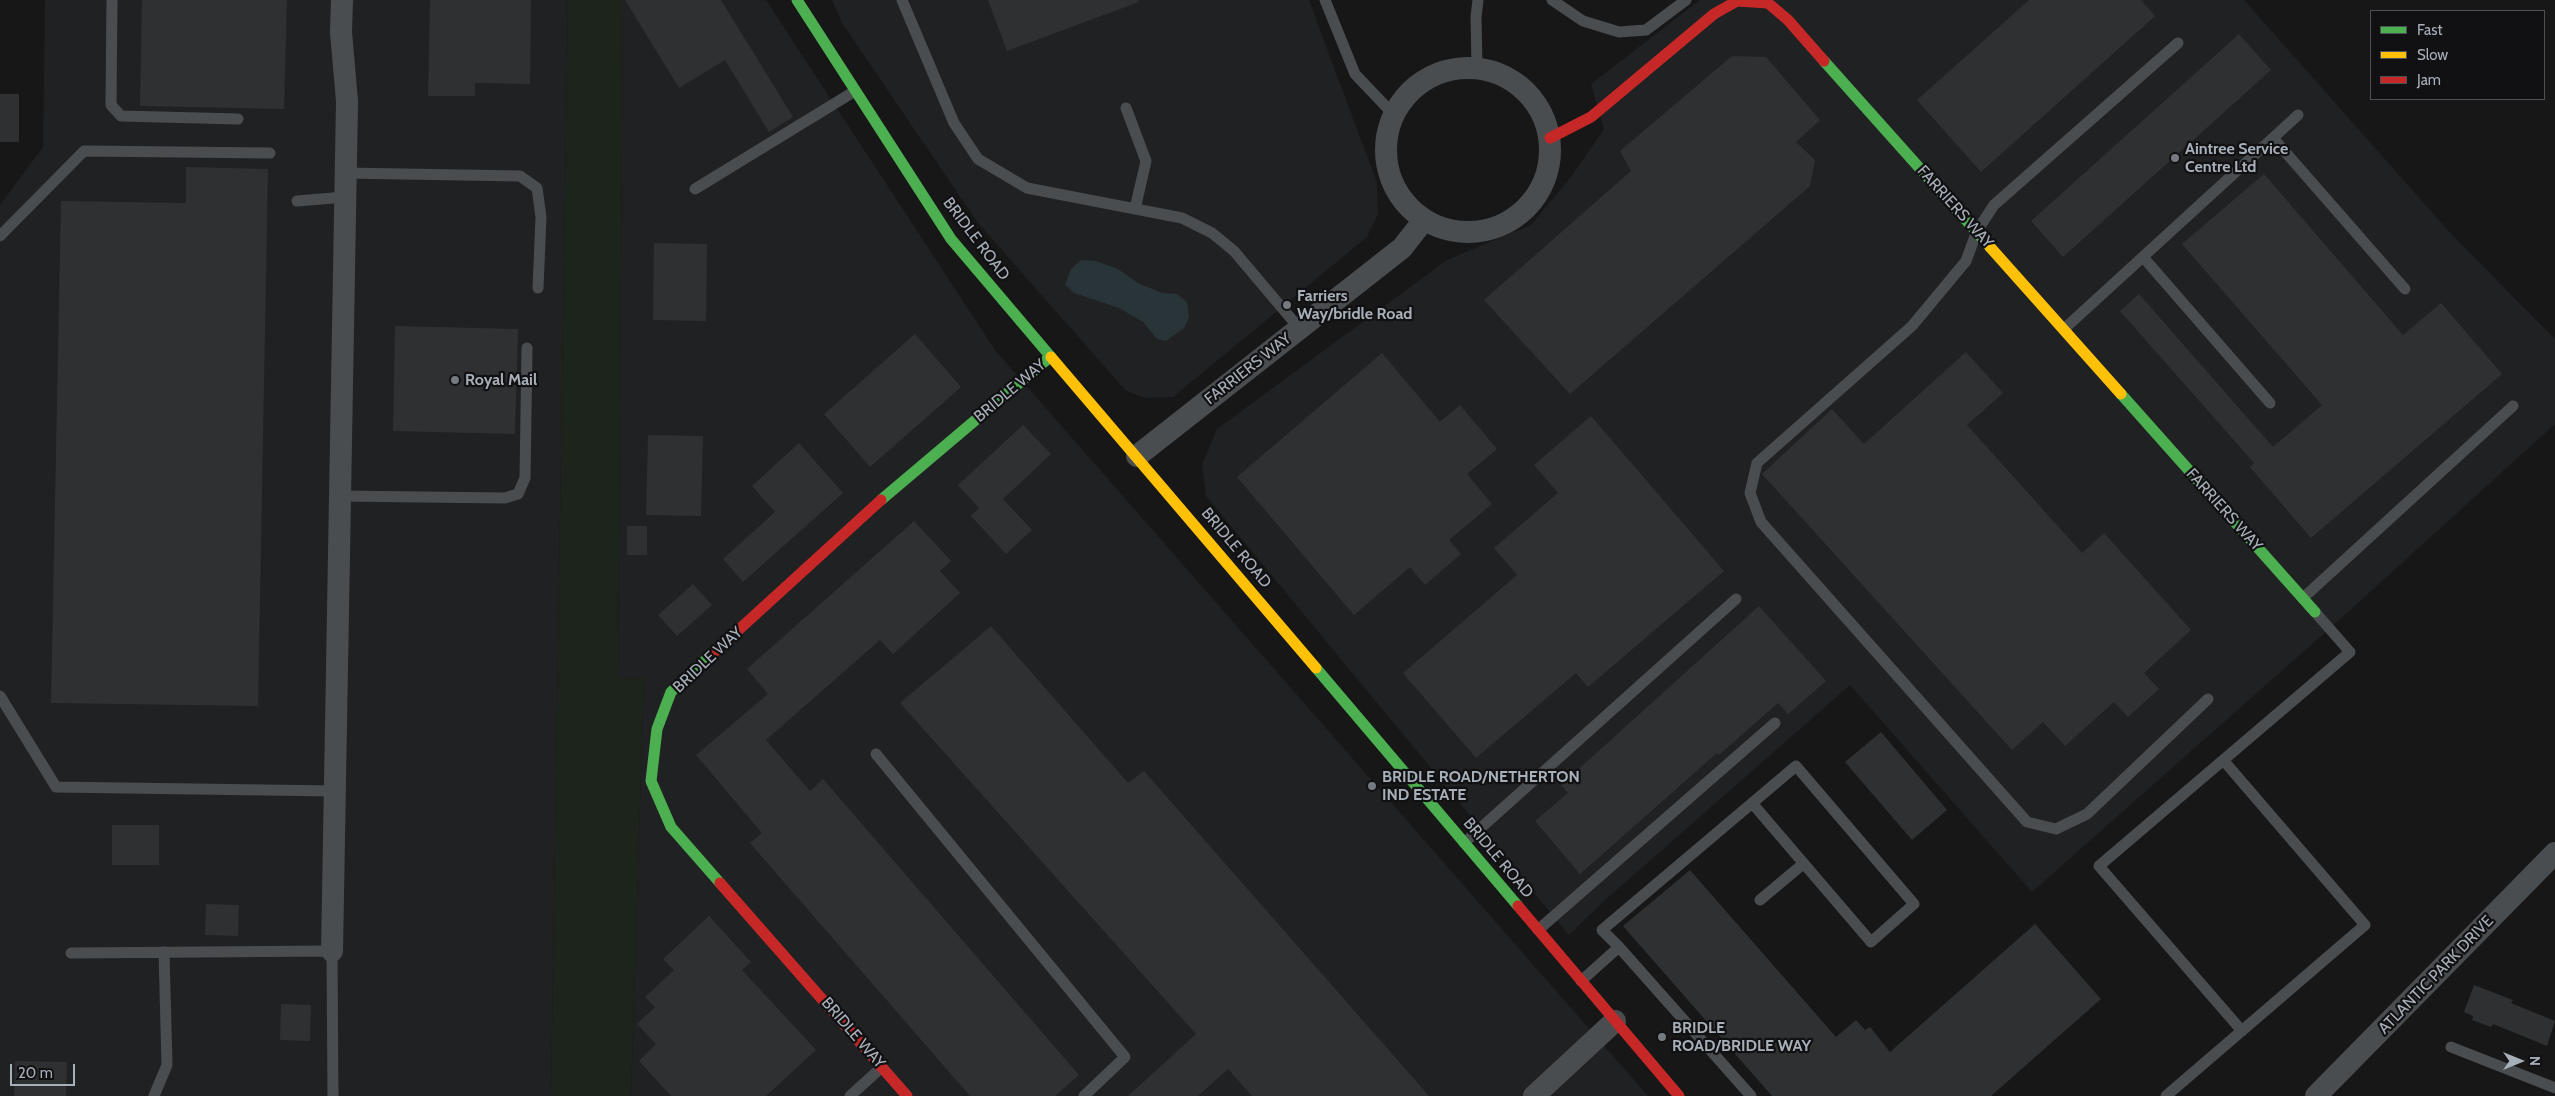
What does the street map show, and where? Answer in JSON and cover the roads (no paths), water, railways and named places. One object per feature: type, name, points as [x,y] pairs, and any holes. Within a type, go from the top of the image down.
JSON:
[{"type":"street","points":[[332,951],[347,101],[341,32],[342,0]]},
{"type":"street","name":"BRIDLE ROAD","points":[[798,0],[952,239],[1050,357],[1137,456],[1679,1096]]},
{"type":"street","name":"FARRIERS WAY","points":[[1550,138],[1591,117],[1714,14],[1737,1],[1768,3],[1788,20],[2315,612]]},
{"type":"street","points":[[1477,67],[1506,76],[1524,89],[1543,114],[1550,138],[1548,172],[1535,199],[1520,214],[1495,228],[1468,233],[1450,231],[1424,220],[1402,200],[1391,180],[1385,154],[1386,140],[1393,114],[1418,84],[1443,70],[1477,67]]},
{"type":"street","name":"FARRIERS WAY","points":[[1137,456],[1402,248],[1424,220]]},
{"type":"street","name":"BRIDLE WAY","points":[[907,1096],[671,827],[651,781],[658,730],[671,692],[866,513],[1050,357]]},
{"type":"street","name":"ATLANTIC PARK DRIVE","points":[[2316,1096],[2555,853]]},
{"type":"street","points":[[1534,1096],[1615,1021]]},
{"type":"lane","points":[[112,0],[110,105],[121,116],[238,119]]},
{"type":"lane","points":[[902,0],[954,123],[978,159],[1027,188],[1182,218],[1212,233],[1234,251],[1299,328]]},
{"type":"lane","points":[[1325,0],[1355,74],[1393,114]]},
{"type":"lane","points":[[1477,67],[1476,17],[1478,0]]},
{"type":"lane","points":[[1552,0],[1583,21],[1619,32],[1646,30],[1686,0]]},
{"type":"lane","points":[[2178,43],[1994,205],[1977,231],[1966,261],[1912,326],[1757,463],[1750,493],[1760,522],[2027,822],[2056,829],[2087,814],[2208,699]]},
{"type":"lane","points":[[695,189],[855,91]]},
{"type":"lane","points":[[1126,108],[1146,161],[1135,209]]},
{"type":"lane","points":[[2064,330],[2298,115]]},
{"type":"lane","points":[[2273,138],[2405,289]]},
{"type":"lane","points":[[0,236],[84,151],[270,153]]},
{"type":"lane","points":[[345,173],[520,176],[537,188],[541,217],[538,288]]},
{"type":"lane","points":[[298,201],[345,197]]},
{"type":"lane","points":[[2144,257],[2270,403]]},
{"type":"lane","points":[[340,496],[505,498],[518,494],[525,478],[527,348]]},
{"type":"lane","points":[[2303,598],[2513,406]]},
{"type":"lane","points":[[1464,843],[1736,599]]},
{"type":"lane","points":[[2242,1031],[2099,866],[2350,652],[2315,612]]},
{"type":"lane","points":[[0,696],[56,788],[334,791]]},
{"type":"lane","points":[[1538,930],[1775,723]]},
{"type":"lane","points":[[876,754],[1125,1057],[1084,1096]]},
{"type":"lane","points":[[2166,1096],[2365,925],[2224,761]]},
{"type":"lane","points":[[1751,1096],[1602,930],[1752,803],[1796,766],[1914,904],[1871,942],[1752,803]]},
{"type":"lane","points":[[1760,900],[1803,864]]},
{"type":"lane","points":[[1580,981],[1619,947]]},
{"type":"lane","points":[[71,953],[332,951],[333,1096]]},
{"type":"lane","points":[[154,1096],[167,1065],[164,952]]},
{"type":"lane","points":[[2451,1047],[2555,1088]]},
{"type":"lane","points":[[850,1096],[882,1067]]},
{"type":"place","name":"Aintree Service Centre Ltd","points":[[2175,158]]},
{"type":"place","name":"Farriers Way/bridle Road","points":[[1287,305]]},
{"type":"place","name":"Royal Mail","points":[[455,380]]},
{"type":"place","name":"BRIDLE ROAD/NETHERTON IND ESTATE","points":[[1372,786]]},
{"type":"place","name":"BRIDLE ROAD/BRIDLE WAY","points":[[1662,1037]]}]
